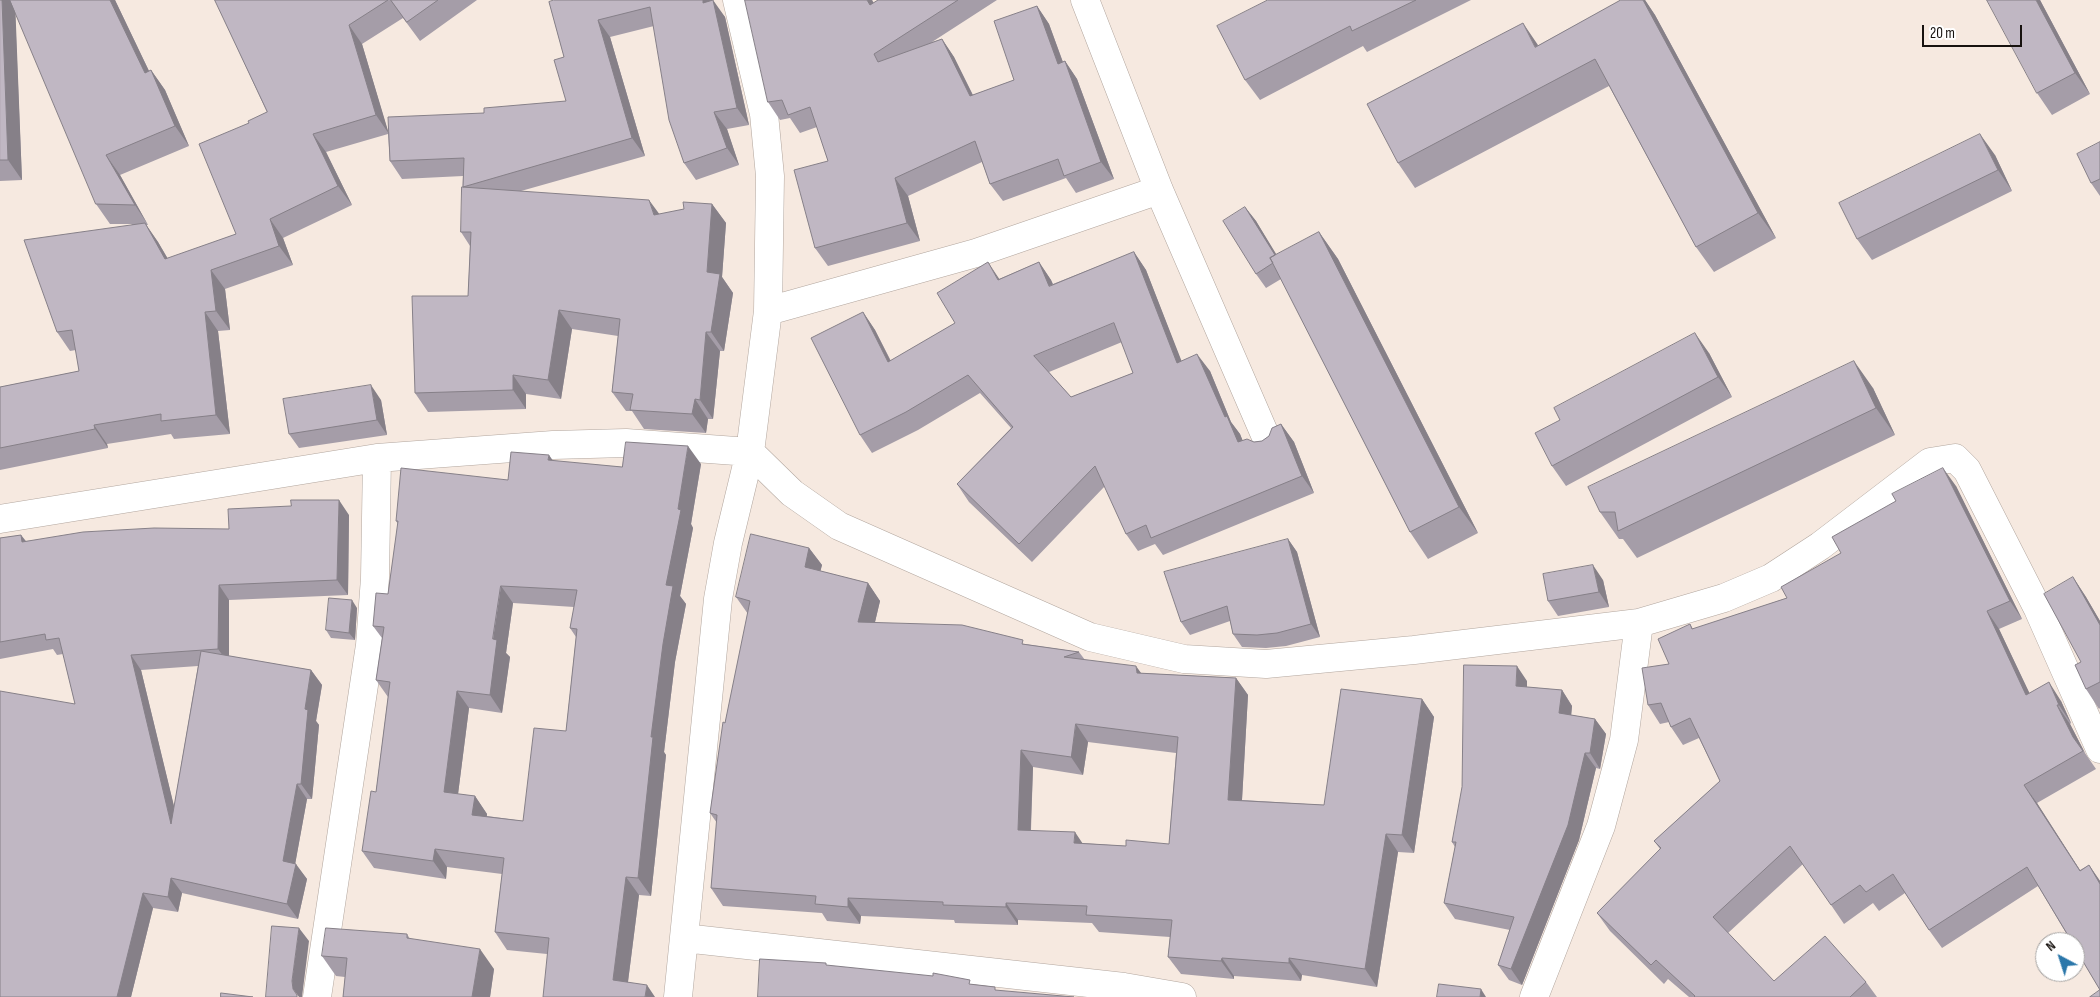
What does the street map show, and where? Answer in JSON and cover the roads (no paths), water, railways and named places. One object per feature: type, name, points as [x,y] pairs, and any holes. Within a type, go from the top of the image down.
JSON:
[{"type":"street","points":[[678,997],[718,600],[728,543],[750,452],[768,311],[770,176],[764,114],[737,0]]},
{"type":"street","points":[[1084,0],[1159,190],[1269,444]]},
{"type":"street","points":[[768,311],[976,252],[1159,190]]},
{"type":"street","points":[[0,518],[377,458],[553,445],[626,443],[750,452],[792,493],[839,526],[1090,637],[1184,660],[1266,664],[1414,650],[1639,624],[1724,598],[1770,578],[1820,546],[1930,462],[1955,458],[1967,470],[2038,609],[2100,749]]},
{"type":"street","points":[[317,997],[370,645],[375,578],[377,458]]},
{"type":"street","points":[[1534,997],[1601,826],[1624,740],[1639,624]]},
{"type":"street","points":[[684,938],[1124,987],[1182,997]]}]
